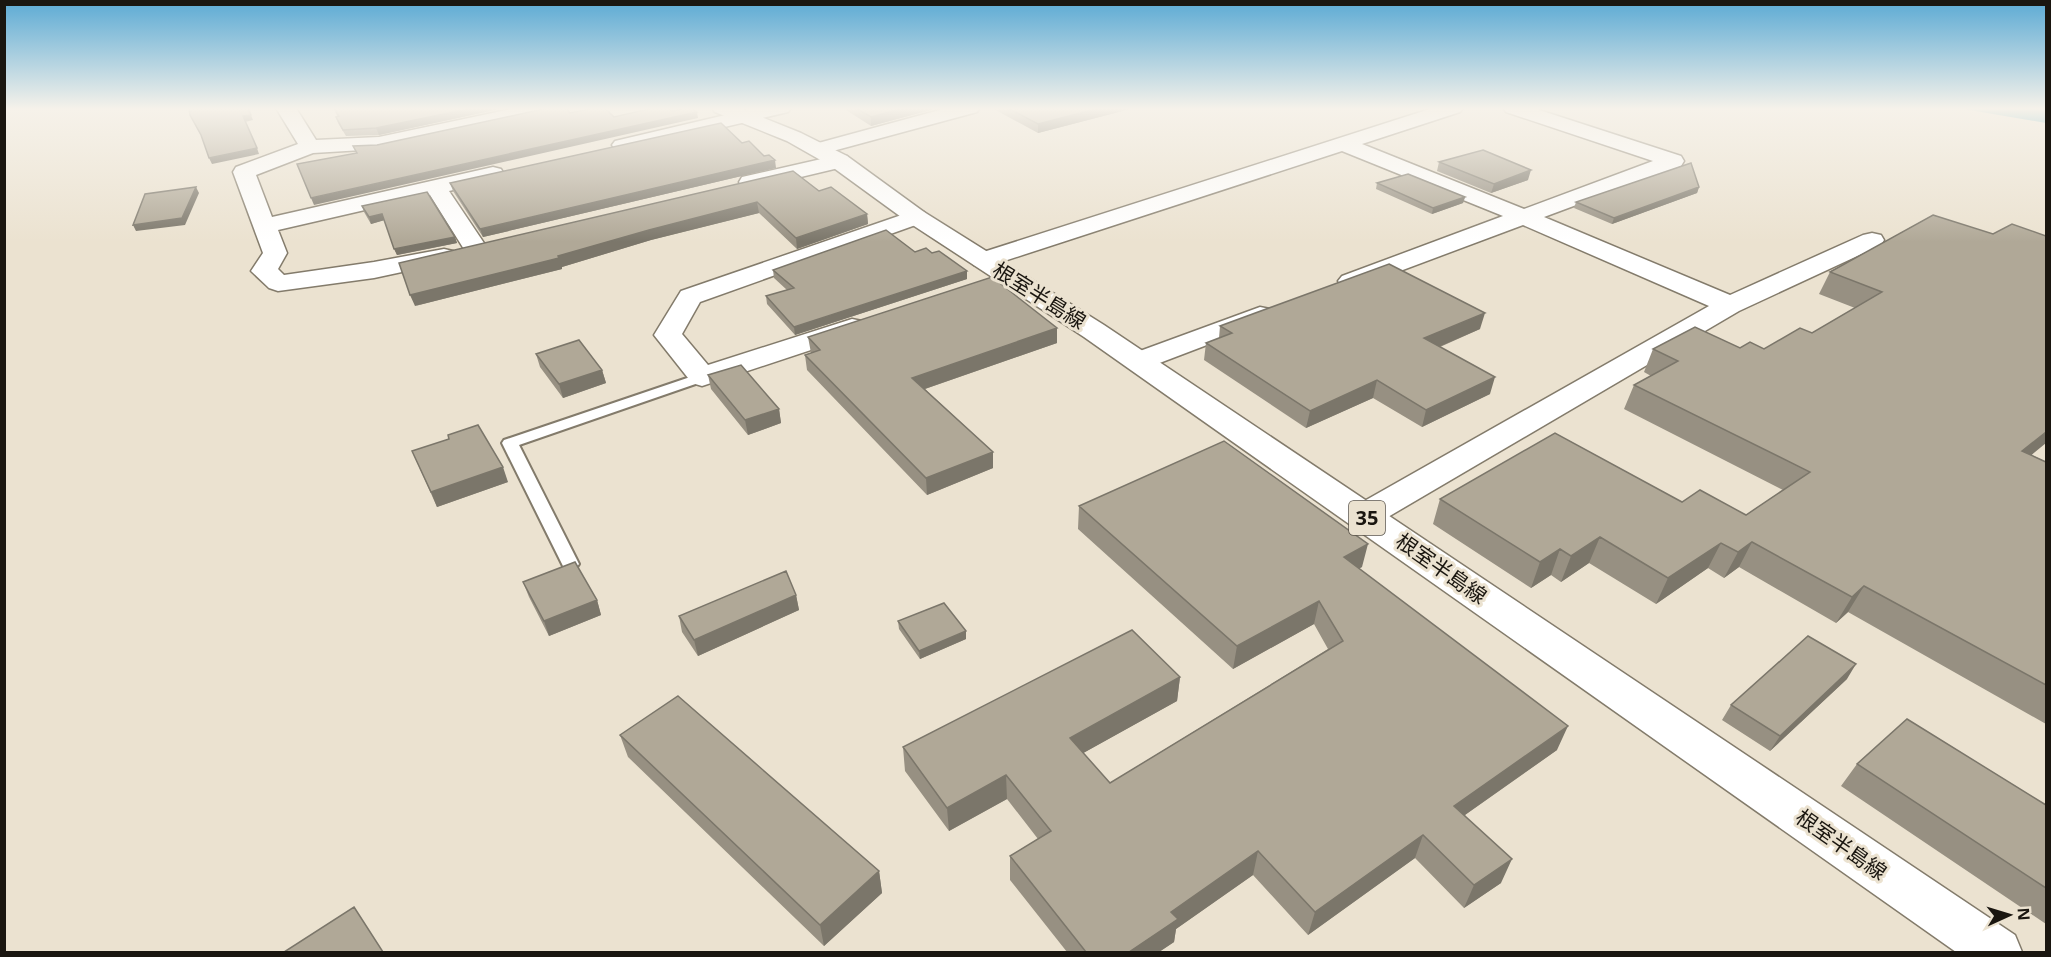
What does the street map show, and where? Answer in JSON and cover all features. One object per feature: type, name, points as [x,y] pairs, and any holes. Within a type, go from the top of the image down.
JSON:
[{"type":"street","points":[[295,153],[244,172],[275,253],[264,271],[278,283],[374,270],[488,246],[436,187]]},
{"type":"street","name":"根室半島線","points":[[823,153],[916,217],[989,274],[1138,361],[1997,952]]},
{"type":"street","points":[[726,188],[835,153]]},
{"type":"street","points":[[989,274],[1320,153]]},
{"type":"street","points":[[1365,153],[1522,216],[1730,305]]},
{"type":"street","points":[[1325,291],[1673,161],[1648,153]]},
{"type":"street","points":[[264,226],[517,169]]},
{"type":"street","points":[[872,321],[702,376],[668,335],[690,297],[916,217]]},
{"type":"street","points":[[1364,516],[1730,305],[1872,240]]},
{"type":"street","points":[[1138,361],[1281,307]]},
{"type":"lane","points":[[570,564],[510,443],[702,376]]},
{"type":"building","points":[[207,153],[235,153],[209,158]]},
{"type":"building","points":[[357,153],[515,153],[311,198],[297,164]]},
{"type":"building","points":[[587,153],[761,153],[775,160],[480,229],[450,183]]},
{"type":"building","points":[[1473,153],[1489,153],[1531,170],[1494,184],[1439,162]]},
{"type":"building","points":[[1691,163],[1699,187],[1614,218],[1576,202]]},
{"type":"building","points":[[793,171],[819,191],[831,187],[867,214],[796,238],[757,202],[649,230],[558,256],[559,258],[410,295],[399,263]]},
{"type":"building","points":[[1408,174],[1465,197],[1433,208],[1377,183]]},
{"type":"building","points":[[196,187],[182,218],[133,225],[145,194]]},
{"type":"building","points":[[427,192],[455,237],[394,249],[382,214],[369,217],[362,206]]},
{"type":"building","points":[[1933,215],[1993,234],[2012,224],[2046,236],[2046,432],[2022,451],[2046,462],[2046,685],[1864,586],[1852,597],[1752,542],[1738,552],[1721,543],[1668,578],[1600,537],[1571,556],[1560,549],[1540,562],[1440,499],[1555,433],[1682,502],[1700,490],[1746,515],[1810,472],[1634,385],[1678,361],[1653,349],[1695,327],[1740,348],[1750,342],[1764,349],[1800,328],[1812,333],[1882,292],[1830,272]]},
{"type":"building","points":[[886,230],[915,252],[926,248],[932,253],[939,251],[967,271],[794,327],[766,296],[794,288],[773,270]]},
{"type":"building","points":[[1389,264],[1485,313],[1424,338],[1495,377],[1426,410],[1377,380],[1310,411],[1206,343],[1232,333],[1220,326]]},
{"type":"building","points":[[992,277],[1057,328],[912,378],[993,452],[926,478],[805,355],[820,350],[808,337]]},
{"type":"building","points":[[579,340],[602,370],[559,384],[536,354]]},
{"type":"building","points":[[741,365],[779,409],[745,420],[708,375]]},
{"type":"building","points":[[478,425],[503,467],[431,492],[412,451],[449,439],[448,435]]},
{"type":"building","points":[[1224,441],[1368,544],[1344,557],[1568,726],[1454,806],[1512,859],[1474,885],[1423,835],[1315,912],[1258,851],[1171,912],[1178,919],[1129,952],[1086,952],[1010,856],[1051,831],[1006,775],[947,808],[903,747],[1132,630],[1180,677],[1070,738],[1110,783],[1343,641],[1319,601],[1237,646],[1079,506]]},
{"type":"building","points":[[575,562],[597,600],[544,621],[523,582]]},
{"type":"building","points":[[786,571],[796,595],[694,640],[679,616]]},
{"type":"building","points":[[944,603],[966,631],[919,651],[898,621]]},
{"type":"building","points":[[1808,636],[1856,664],[1780,736],[1731,705]]},
{"type":"building","points":[[678,696],[879,871],[820,925],[620,735]]},
{"type":"building","points":[[1907,719],[2046,805],[2046,888],[1857,764]]},
{"type":"building","points":[[354,907],[383,952],[284,952]]}]
